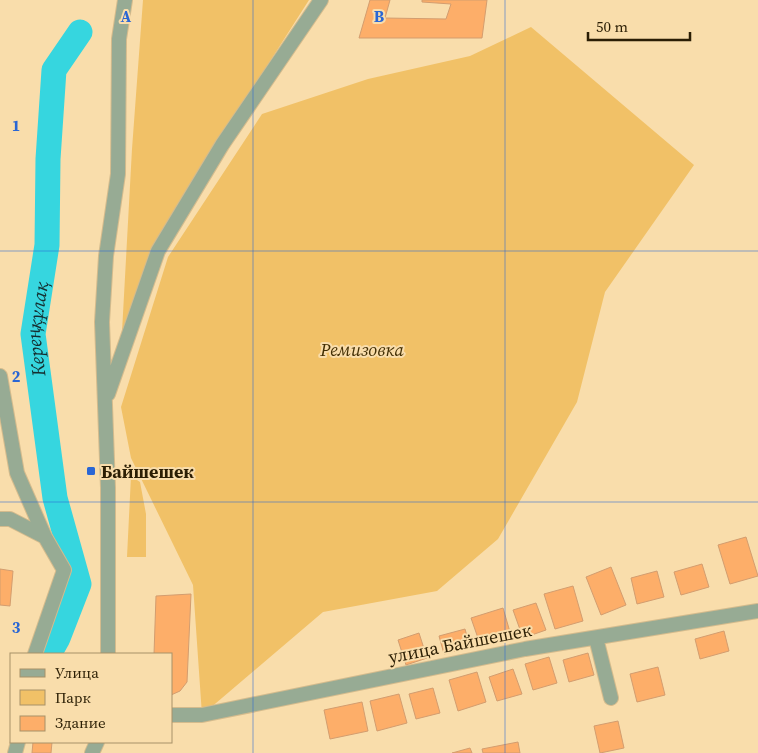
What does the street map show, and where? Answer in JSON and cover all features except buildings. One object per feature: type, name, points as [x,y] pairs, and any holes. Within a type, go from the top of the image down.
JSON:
[{"type":"street","points":[[108,653],[108,488],[102,322],[106,256],[118,174],[119,39],[125,0]]},
{"type":"street","points":[[106,402],[158,251],[222,145],[321,0]]},
{"type":"street","points":[[0,376],[17,473],[45,537],[64,570],[35,653]]},
{"type":"street","points":[[0,519],[10,519],[45,537]]},
{"type":"street","name":"улица Байшешек","points":[[172,715],[202,715],[525,649],[758,612]]},
{"type":"street","points":[[596,638],[611,698]]},
{"type":"green space","points":[[143,0],[309,0],[175,210],[153,249],[122,332],[132,149]]},
{"type":"green space","name":"Ремизовка","points":[[531,27],[694,165],[605,292],[577,402],[498,539],[437,591],[323,612],[202,715],[193,585],[131,458],[121,407],[168,257],[262,114],[368,79],[470,56]]},
{"type":"green space","points":[[131,476],[140,482],[146,514],[146,557],[127,557]]},
{"type":"waterway","name":"Кереңқұлақ","points":[[50,653],[58,638],[79,584],[55,498],[33,334],[47,245],[48,159],[54,70],[80,32]]},
{"type":"place","name":"Байшешек","points":[[91,471]]}]
